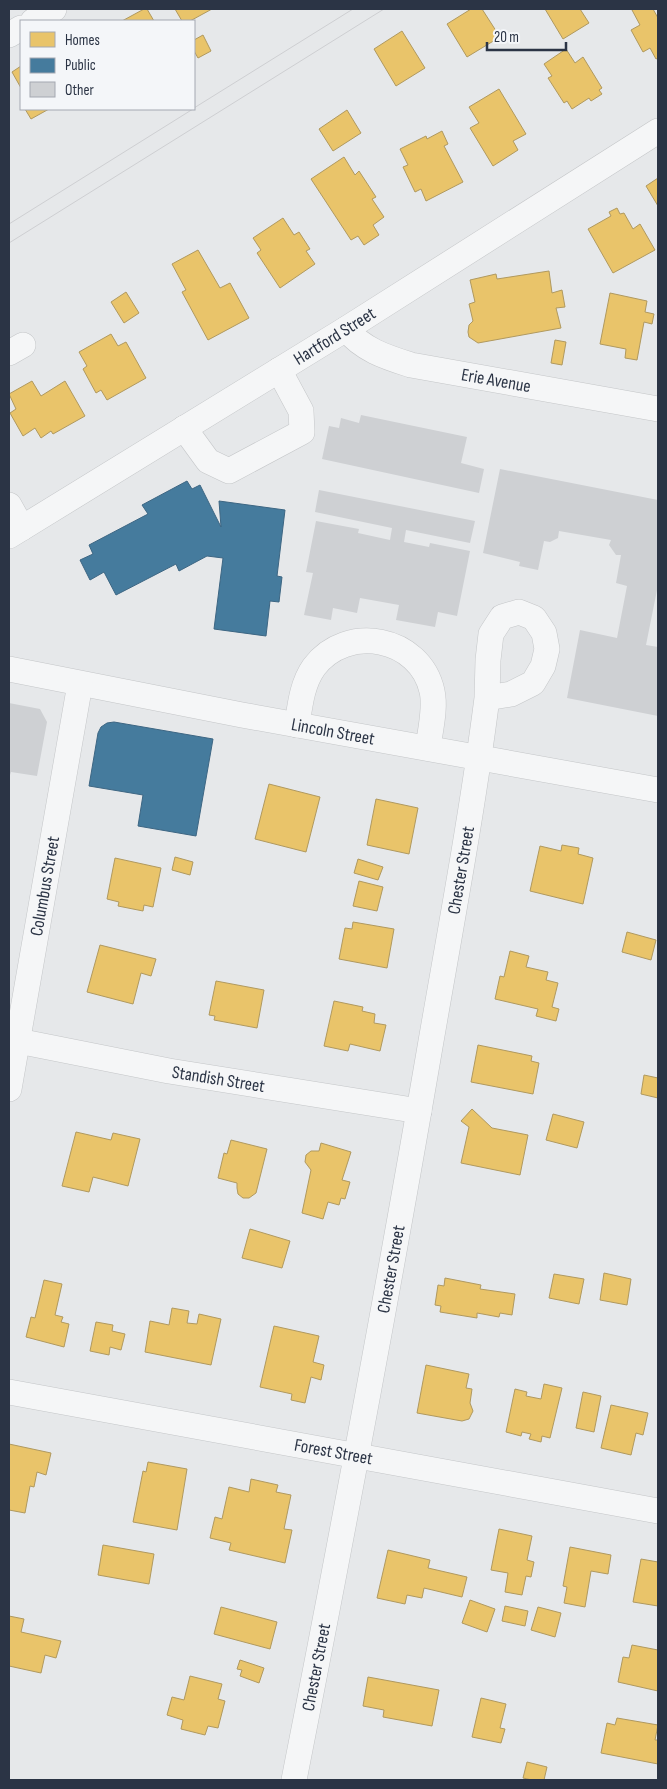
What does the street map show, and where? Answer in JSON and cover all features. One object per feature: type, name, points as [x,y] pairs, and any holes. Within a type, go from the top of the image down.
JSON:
[{"type":"street","points":[[35,20],[54,9]]},
{"type":"street","points":[[9,35],[20,29]]},
{"type":"street","name":"Hartford Street","points":[[15,532],[346,329],[658,131]]},
{"type":"street","name":"Erie Avenue","points":[[346,329],[354,339],[366,348],[378,354],[412,364],[658,410]]},
{"type":"street","points":[[184,428],[208,461],[229,471],[302,432],[301,410],[279,370]]},
{"type":"street","points":[[9,506],[15,532]]},
{"type":"street","points":[[297,725],[303,689],[315,666],[335,649],[347,643],[360,641],[376,642],[390,645],[403,651],[414,660],[429,681],[433,693],[433,705],[428,748]]},
{"type":"street","name":"Lincoln Street","points":[[9,669],[297,725],[658,790]]},
{"type":"street","name":"Columbus Street","points":[[9,1089],[80,684]]},
{"type":"street","name":"Chester Street","points":[[294,1780],[419,1111],[480,757],[487,698]]},
{"type":"street","name":"Standish Street","points":[[18,1041],[169,1070],[419,1111]]},
{"type":"street","name":"Forest Street","points":[[9,1392],[658,1511]]},
{"type":"building: Homes","points":[[147,9],[153,20],[124,20]]},
{"type":"building: Homes","points":[[175,9],[212,9],[192,20],[181,20]]},
{"type":"building: Homes","points":[[471,9],[482,9],[500,37],[467,57],[447,24]]},
{"type":"building: Homes","points":[[545,9],[580,9],[589,23],[563,39]]},
{"type":"building: Homes","points":[[653,9],[658,18],[658,58],[656,59],[650,48],[643,52],[631,30],[640,25],[632,10]]},
{"type":"building: Homes","points":[[402,31],[425,68],[396,86],[374,49]]},
{"type":"building: Homes","points":[[203,35],[211,51],[198,58],[195,53],[195,39]]},
{"type":"building: Homes","points":[[566,49],[575,63],[583,57],[602,88],[599,90],[602,94],[591,101],[589,98],[572,109],[567,101],[564,103],[548,78],[552,76],[544,64]]},
{"type":"building: Homes","points":[[20,67],[20,86],[12,72]]},
{"type":"building: Homes","points":[[499,89],[526,134],[513,141],[518,150],[493,166],[470,128],[479,123],[469,107]]},
{"type":"building: Homes","points":[[26,110],[47,110],[31,119]]},
{"type":"building: Homes","points":[[347,110],[361,133],[333,151],[319,129]]},
{"type":"building: Homes","points":[[442,131],[448,144],[444,146],[463,182],[426,201],[421,189],[415,192],[403,167],[408,165],[400,149],[426,136],[427,139]]},
{"type":"building: Homes","points":[[344,157],[355,175],[359,171],[376,197],[372,199],[384,217],[373,225],[379,235],[364,245],[358,236],[351,240],[311,179]]},
{"type":"building: Homes","points":[[658,178],[658,206],[646,186]]},
{"type":"building: Homes","points":[[617,208],[620,214],[624,213],[633,229],[640,224],[655,250],[613,273],[588,229],[611,216],[609,212]]},
{"type":"building: Homes","points":[[283,218],[294,235],[299,232],[310,249],[306,251],[315,264],[280,288],[257,253],[261,250],[253,238]]},
{"type":"building: Homes","points":[[198,250],[220,288],[230,283],[249,318],[208,340],[182,292],[186,290],[172,264]]},
{"type":"building: Homes","points":[[549,271],[552,293],[562,290],[565,307],[556,308],[561,328],[478,343],[469,337],[469,325],[473,321],[469,304],[475,302],[470,280],[496,274],[497,279]]},
{"type":"building: Homes","points":[[126,292],[139,313],[124,323],[111,302]]},
{"type":"building: Homes","points":[[610,293],[647,301],[645,312],[654,314],[652,324],[644,322],[637,360],[625,358],[626,349],[600,344]]},
{"type":"building: Homes","points":[[111,334],[118,346],[126,342],[146,378],[107,400],[101,390],[96,393],[83,369],[87,366],[79,352]]},
{"type":"building: Homes","points":[[555,340],[566,342],[562,365],[551,363]]},
{"type":"building: Homes","points":[[32,381],[41,396],[65,381],[85,416],[53,434],[51,431],[41,438],[35,428],[23,436],[10,413],[16,409],[9,394]]},
{"type":"building: Homes","points":[[269,784],[320,797],[306,852],[255,839]]},
{"type":"building: Homes","points":[[376,799],[418,808],[409,854],[367,845]]},
{"type":"building: Homes","points":[[562,845],[579,848],[578,854],[593,858],[583,904],[530,891],[540,846],[561,851]]},
{"type":"building: Homes","points":[[175,857],[193,862],[190,875],[172,870]]},
{"type":"building: Homes","points":[[115,858],[161,868],[153,907],[144,905],[143,911],[118,906],[119,902],[107,899]]},
{"type":"building: Homes","points":[[358,859],[383,867],[378,880],[354,873]]},
{"type":"building: Homes","points":[[359,881],[383,887],[377,911],[353,906]]},
{"type":"building: Homes","points":[[353,922],[394,929],[387,968],[339,959],[345,928],[352,929]]},
{"type":"building: Homes","points":[[627,932],[656,940],[651,960],[622,952]]},
{"type":"building: Homes","points":[[100,945],[156,959],[151,976],[141,973],[133,1004],[87,992]]},
{"type":"building: Homes","points":[[510,951],[529,956],[526,967],[548,972],[546,980],[558,983],[552,1007],[559,1009],[556,1021],[536,1016],[538,1009],[495,999],[500,976],[504,977]]},
{"type":"building: Homes","points":[[216,981],[264,990],[257,1028],[214,1020],[215,1016],[209,1015]]},
{"type":"building: Homes","points":[[334,1001],[363,1007],[362,1011],[375,1014],[374,1023],[386,1025],[380,1051],[350,1044],[348,1051],[324,1046]]},
{"type":"building: Homes","points":[[478,1045],[532,1056],[531,1061],[539,1063],[533,1094],[471,1082]]},
{"type":"building: Homes","points":[[644,1075],[658,1078],[658,1098],[641,1094]]},
{"type":"building: Homes","points":[[472,1109],[492,1128],[528,1135],[520,1175],[461,1163],[469,1127],[461,1121]]},
{"type":"building: Homes","points":[[553,1114],[584,1122],[577,1148],[546,1140]]},
{"type":"building: Homes","points":[[76,1132],[111,1140],[113,1133],[140,1139],[128,1186],[93,1177],[89,1192],[62,1186]]},
{"type":"building: Homes","points":[[231,1140],[267,1149],[256,1193],[249,1198],[243,1198],[238,1194],[237,1183],[218,1178],[224,1153],[227,1154]]},
{"type":"building: Homes","points":[[321,1143],[351,1152],[342,1180],[350,1182],[345,1199],[341,1198],[339,1205],[328,1202],[323,1219],[302,1213],[311,1170],[305,1162],[306,1155],[311,1151],[319,1151]]},
{"type":"building: Homes","points":[[250,1229],[290,1241],[282,1268],[242,1258]]},
{"type":"building: Homes","points":[[604,1273],[631,1279],[627,1305],[600,1300]]},
{"type":"building: Homes","points":[[554,1274],[584,1279],[579,1304],[549,1298]]},
{"type":"building: Homes","points":[[445,1278],[481,1285],[480,1289],[515,1294],[512,1315],[500,1313],[499,1317],[477,1313],[477,1318],[440,1312],[441,1306],[435,1305],[438,1285],[444,1286]]},
{"type":"building: Homes","points":[[44,1280],[62,1284],[55,1315],[63,1317],[61,1322],[69,1324],[64,1347],[26,1337],[31,1317],[35,1318]]},
{"type":"building: Homes","points":[[172,1308],[189,1311],[187,1323],[197,1324],[199,1314],[221,1319],[211,1365],[145,1352],[150,1321],[169,1325]]},
{"type":"building: Homes","points":[[96,1322],[113,1325],[112,1331],[125,1334],[121,1350],[110,1347],[109,1355],[90,1351]]},
{"type":"building: Homes","points":[[274,1326],[319,1336],[313,1362],[324,1365],[321,1380],[311,1377],[305,1403],[291,1400],[292,1394],[260,1387]]},
{"type":"building: Homes","points":[[426,1365],[469,1374],[466,1388],[472,1389],[470,1403],[473,1411],[469,1419],[462,1421],[417,1413]]},
{"type":"building: Homes","points":[[544,1384],[562,1388],[550,1438],[542,1436],[541,1442],[529,1439],[531,1434],[522,1432],[521,1436],[506,1432],[515,1389],[527,1392],[526,1396],[541,1399]]},
{"type":"building: Homes","points":[[583,1392],[601,1396],[594,1432],[576,1428]]},
{"type":"building: Homes","points":[[611,1405],[648,1413],[643,1435],[636,1433],[631,1455],[601,1448]]},
{"type":"building: Homes","points":[[9,1444],[51,1453],[46,1475],[37,1472],[34,1487],[30,1486],[25,1513],[9,1510]]},
{"type":"building: Homes","points":[[148,1462],[187,1469],[177,1530],[133,1522],[143,1471],[146,1472]]},
{"type":"building: Homes","points":[[251,1479],[278,1485],[276,1492],[291,1495],[284,1529],[292,1530],[285,1563],[229,1550],[231,1543],[210,1538],[215,1517],[222,1519],[229,1487],[249,1492]]},
{"type":"building: Homes","points":[[499,1529],[532,1536],[527,1560],[534,1562],[531,1577],[526,1576],[522,1595],[505,1592],[508,1573],[491,1570]]},
{"type":"building: Homes","points":[[103,1545],[154,1554],[149,1584],[98,1575]]},
{"type":"building: Homes","points":[[570,1547],[611,1555],[608,1574],[591,1571],[585,1607],[564,1603],[567,1587],[563,1586]]},
{"type":"building: Homes","points":[[388,1550],[430,1560],[428,1568],[467,1577],[462,1597],[424,1588],[422,1598],[407,1595],[405,1604],[377,1598]]},
{"type":"building: Homes","points":[[641,1559],[658,1562],[658,1606],[633,1602]]},
{"type":"building: Homes","points":[[470,1600],[495,1609],[487,1632],[462,1623]]},
{"type":"building: Homes","points":[[505,1606],[528,1611],[525,1626],[502,1621]]},
{"type":"building: Homes","points":[[221,1607],[277,1622],[270,1649],[214,1634]]},
{"type":"building: Homes","points":[[538,1607],[561,1613],[555,1637],[531,1630]]},
{"type":"building: Homes","points":[[9,1616],[24,1619],[21,1632],[61,1641],[56,1658],[45,1655],[41,1673],[9,1666]]},
{"type":"building: Homes","points":[[632,1645],[658,1650],[658,1691],[618,1682],[623,1657],[629,1658]]},
{"type":"building: Homes","points":[[240,1660],[264,1668],[259,1683],[240,1676],[242,1670],[237,1669]]},
{"type":"building: Homes","points":[[190,1676],[222,1684],[218,1699],[225,1701],[218,1728],[208,1726],[205,1735],[181,1729],[183,1720],[167,1715],[172,1697],[184,1700]]},
{"type":"building: Homes","points":[[368,1677],[439,1690],[432,1726],[383,1717],[384,1710],[363,1706]]},
{"type":"building: Homes","points":[[481,1698],[506,1704],[500,1728],[505,1729],[501,1743],[472,1737]]},
{"type":"building: Homes","points":[[617,1718],[658,1725],[655,1740],[658,1740],[658,1764],[601,1753],[607,1723],[615,1725]]},
{"type":"building: Homes","points":[[527,1762],[547,1767],[544,1780],[523,1778]]},
{"type":"building: Public","points":[[187,481],[192,489],[200,485],[221,527],[219,501],[285,510],[277,576],[282,577],[279,602],[270,601],[266,636],[214,629],[223,558],[207,556],[179,571],[176,564],[116,595],[104,572],[90,580],[80,560],[93,554],[89,545],[148,514],[142,505]]},
{"type":"building: Public","points":[[114,722],[213,739],[196,836],[138,826],[143,795],[89,786],[98,733],[101,727],[107,723]]},
{"type":"building: Other","points":[[361,415],[467,437],[461,463],[484,469],[479,493],[322,459],[329,426],[339,428],[341,418],[359,423]]},
{"type":"building: Other","points":[[500,469],[658,500],[658,590],[646,645],[658,647],[658,716],[567,698],[580,630],[617,638],[627,586],[616,583],[621,555],[616,555],[609,545],[611,540],[559,531],[558,538],[550,542],[544,541],[538,570],[519,566],[520,562],[483,553]]},
{"type":"building: Other","points":[[319,490],[475,521],[470,543],[406,530],[404,542],[429,547],[430,543],[470,551],[457,616],[438,612],[435,627],[396,620],[399,605],[360,598],[357,613],[333,608],[331,620],[304,615],[313,573],[306,572],[316,521],[359,529],[358,533],[390,540],[392,528],[315,512]]},
{"type":"building: Other","points":[[9,703],[40,709],[47,722],[37,776],[11,772],[9,778]]},
{"type":"tram line","points":[[195,107],[353,9]]},
{"type":"tram line","points":[[9,243],[384,9]]},
{"type":"tram line","points":[[9,224],[191,110]]}]
